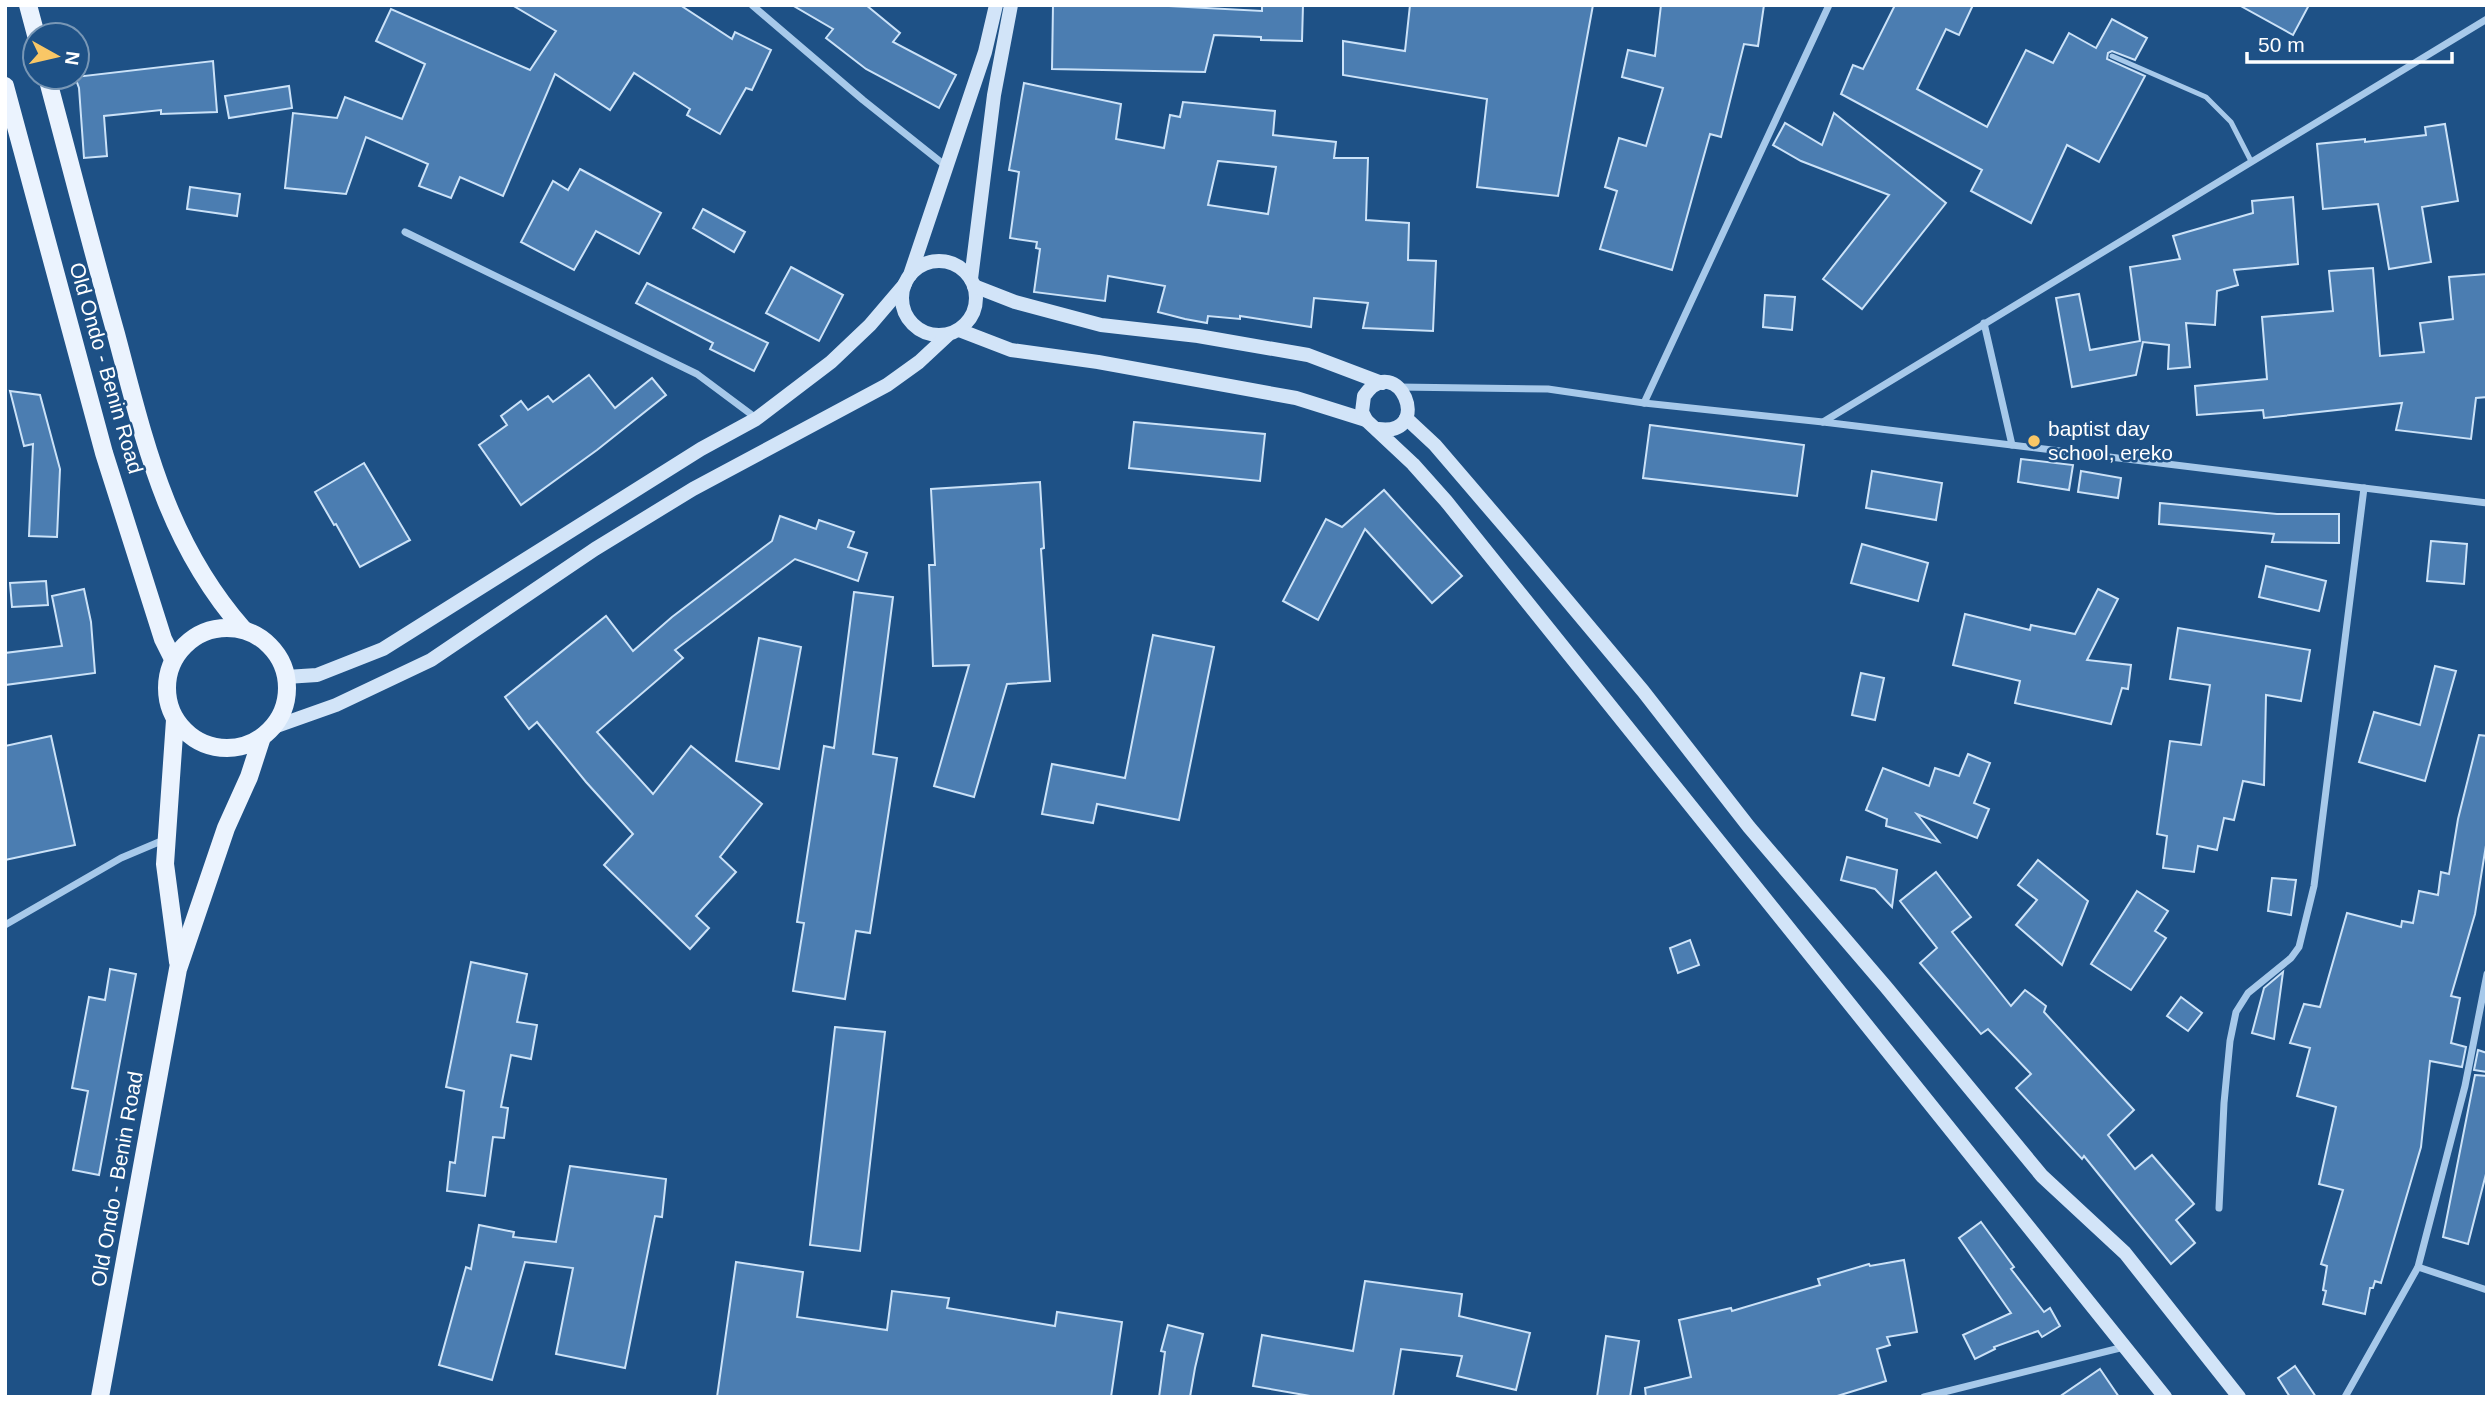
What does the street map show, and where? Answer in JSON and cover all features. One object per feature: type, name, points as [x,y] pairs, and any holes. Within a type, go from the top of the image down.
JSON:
[{"type":"main road","name":"Old Ondo - Benin Road","points":[[5,86],[104,453],[163,639],[173,659],[167,674],[166,690],[175,720],[165,864],[178,969]]},
{"type":"main road","name":"Old Ondo - Benin Road","points":[[51,91],[151,464],[175,526],[217,599],[243,629],[257,635],[271,646],[281,660],[287,694],[282,712],[268,732],[226,828],[178,969],[100,1397]]},
{"type":"main road","points":[[173,659],[185,643],[202,632],[222,627],[243,629]]},
{"type":"main road","points":[[175,720],[188,735],[205,745],[225,749],[244,746],[268,732]]},
{"type":"street","points":[[752,5],[863,100],[947,167]]},
{"type":"street","points":[[996,5],[985,52],[902,295],[907,318],[915,327],[936,336],[953,333],[1011,350],[1098,362],[1296,398],[1366,420],[1378,429],[1446,501],[2165,1397]]},
{"type":"street","points":[[268,732],[336,705],[431,660],[496,613],[693,489],[887,385],[968,322],[974,311],[976,298],[973,283],[994,95],[1011,5]]},
{"type":"street","points":[[1644,403],[1829,5]]},
{"type":"street","points":[[1823,422],[2487,19]]},
{"type":"street","points":[[405,232],[697,374],[756,419]]},
{"type":"street","points":[[286,677],[317,675],[383,649],[701,449],[756,419],[831,362],[870,325],[907,280],[924,264],[942,261],[959,267],[973,283],[1015,302],[1101,325],[1198,336],[1308,355],[1398,387],[1548,389],[1644,403],[1823,422],[2487,503]]},
{"type":"street","points":[[1984,323],[2012,445]]},
{"type":"street","points":[[1366,420],[1362,404],[1364,397],[1368,390],[1382,383]]},
{"type":"street","points":[[1378,429],[1394,429],[1406,418],[1409,406],[1407,398],[1398,387]]},
{"type":"street","points":[[1406,418],[1435,445],[1519,543],[1643,691],[1749,827],[2042,1176],[2125,1254],[2239,1397]]},
{"type":"street","points":[[2219,1208],[2225,1091],[2236,1012],[2248,993],[2291,958],[2299,947],[2314,886],[2364,488]]},
{"type":"street","points":[[5,925],[121,859],[166,839]]},
{"type":"street","points":[[2345,1397],[2418,1267],[2465,1086],[2487,974]]},
{"type":"street","points":[[2418,1267],[2487,1290]]},
{"type":"street","points":[[1924,1397],[2125,1347]]},
{"type":"lane","points":[[2112,57],[2206,97],[2231,122],[2251,161]]},
{"type":"building","points":[[512,5],[680,5],[732,39],[735,32],[771,50],[752,90],[746,88],[720,134],[687,115],[690,109],[634,73],[610,110],[555,74],[503,196],[460,177],[451,198],[419,186],[428,164],[366,137],[346,194],[285,188],[293,113],[337,118],[345,97],[402,119],[425,64],[376,41],[391,9],[530,70],[556,31]]},
{"type":"building","points":[[792,5],[866,5],[900,33],[893,42],[956,75],[939,108],[866,69],[826,38],[833,29]]},
{"type":"building","points":[[1053,5],[1150,5],[1262,11],[1262,5],[1303,5],[1302,41],[1214,35],[1205,72],[1052,69]]},
{"type":"building","points":[[1410,5],[1593,5],[1558,196],[1477,187],[1487,99],[1343,75],[1343,41],[1405,51]]},
{"type":"building","points":[[1661,5],[1764,5],[1758,46],[1744,44],[1721,137],[1710,134],[1672,270],[1600,249],[1617,191],[1605,187],[1619,138],[1646,146],[1663,88],[1622,77],[1628,50],[1655,56]]},
{"type":"building","points":[[1895,5],[1973,5],[1959,35],[1946,29],[1917,89],[1987,127],[2026,50],[2053,63],[2069,33],[2096,48],[2112,19],[2147,38],[2135,60],[2112,51],[2108,53],[2107,59],[2145,76],[2099,162],[2067,145],[2031,223],[1971,191],[1982,170],[1841,94],[1853,65],[1863,69]]},
{"type":"building","points":[[2239,5],[2309,5],[2293,35]]},
{"type":"building","points":[[213,61],[217,112],[161,114],[161,110],[104,116],[107,156],[84,158],[79,91],[91,91],[91,75]]},
{"type":"building","points":[[1024,83],[1121,104],[1116,139],[1164,148],[1170,115],[1180,117],[1183,102],[1275,111],[1273,135],[1336,142],[1334,158],[1368,158],[1366,220],[1409,223],[1408,260],[1436,261],[1433,331],[1363,328],[1368,303],[1314,298],[1311,327],[1240,316],[1240,319],[1208,316],[1207,323],[1158,312],[1165,286],[1108,276],[1105,301],[1034,292],[1040,249],[1036,248],[1037,242],[1010,238],[1019,172],[1009,170]],"holes":[[[1218,161],[1276,167],[1268,214],[1208,205]]]},
{"type":"building","points":[[289,86],[292,108],[229,118],[225,96]]},
{"type":"building","points":[[1834,113],[1946,203],[1862,309],[1823,279],[1889,195],[1801,161],[1773,145],[1785,123],[1822,145]]},
{"type":"building","points":[[2445,124],[2458,201],[2422,207],[2431,262],[2389,269],[2378,204],[2323,209],[2317,144],[2426,135],[2425,127]]},
{"type":"building","points":[[580,169],[661,213],[639,254],[596,231],[574,270],[521,242],[553,181],[568,190]]},
{"type":"building","points":[[190,187],[240,194],[237,216],[187,209]]},
{"type":"building","points":[[2293,197],[2298,264],[2234,270],[2238,285],[2217,291],[2215,325],[2186,323],[2190,367],[2168,369],[2169,345],[2143,342],[2136,375],[2072,387],[2056,298],[2079,294],[2090,350],[2140,341],[2130,267],[2180,259],[2173,236],[2253,213],[2252,201]]},
{"type":"building","points":[[703,209],[745,232],[734,252],[693,228]]},
{"type":"building","points":[[791,267],[843,295],[819,341],[766,313]]},
{"type":"building","points":[[2373,268],[2380,356],[2424,352],[2420,323],[2453,319],[2449,277],[2487,274],[2487,397],[2476,398],[2471,439],[2396,430],[2402,403],[2264,418],[2263,410],[2197,415],[2195,386],[2267,379],[2262,317],[2333,311],[2329,271]]},
{"type":"building","points":[[647,283],[768,343],[754,371],[710,349],[713,343],[636,303]]},
{"type":"building","points":[[1765,295],[1795,297],[1792,330],[1763,327]]},
{"type":"building","points":[[589,375],[615,408],[652,378],[666,395],[597,450],[521,505],[479,445],[507,425],[501,416],[521,401],[528,410],[548,396],[553,402]]},
{"type":"building","points":[[10,391],[40,395],[60,469],[57,537],[29,536],[33,444],[24,446]]},
{"type":"building","points":[[1134,422],[1265,434],[1260,481],[1129,468]]},
{"type":"building","points":[[1650,425],[1804,445],[1797,496],[1643,478]]},
{"type":"building","points":[[2021,459],[2073,465],[2069,490],[2018,482]]},
{"type":"building","points":[[364,463],[410,540],[360,567],[315,492]]},
{"type":"building","points":[[1872,471],[1942,483],[1936,520],[1866,508]]},
{"type":"building","points":[[2081,471],[2121,478],[2118,498],[2078,492]]},
{"type":"building","points":[[1040,482],[1044,548],[1041,549],[1050,681],[1007,684],[974,797],[934,786],[969,665],[933,666],[929,565],[935,565],[931,489]]},
{"type":"building","points":[[1384,490],[1462,576],[1432,603],[1365,529],[1318,620],[1283,601],[1326,519],[1342,527]]},
{"type":"building","points":[[2160,503],[2277,514],[2339,514],[2339,543],[2272,542],[2274,534],[2159,524]]},
{"type":"building","points":[[780,516],[816,529],[819,520],[854,532],[848,547],[867,553],[858,581],[795,559],[675,650],[683,658],[597,732],[653,794],[691,746],[762,804],[720,857],[736,872],[696,916],[709,928],[690,949],[604,865],[633,834],[537,722],[529,729],[505,697],[606,616],[633,651],[672,617],[772,541]]},
{"type":"building","points":[[2431,541],[2467,544],[2464,584],[2427,581]]},
{"type":"building","points":[[1862,544],[1928,563],[1918,601],[1851,583]]},
{"type":"building","points":[[2266,566],[2326,581],[2319,611],[2259,597]]},
{"type":"building","points":[[46,581],[48,605],[12,607],[10,583]]},
{"type":"building","points":[[84,589],[91,622],[95,673],[5,685],[5,653],[62,646],[52,596]]},
{"type":"building","points":[[2098,589],[2118,599],[2087,660],[2131,665],[2128,689],[2122,688],[2111,724],[2015,703],[2020,681],[1953,665],[1965,614],[2030,630],[2031,625],[2075,634]]},
{"type":"building","points":[[854,592],[893,597],[873,754],[897,758],[870,933],[856,931],[845,999],[793,991],[804,923],[797,922],[824,746],[834,748]]},
{"type":"building","points":[[2178,628],[2310,650],[2301,701],[2266,695],[2264,785],[2243,781],[2234,820],[2224,818],[2217,850],[2198,846],[2194,872],[2163,868],[2167,836],[2157,834],[2170,741],[2201,745],[2210,685],[2170,679]]},
{"type":"building","points":[[1153,635],[1214,647],[1179,820],[1097,804],[1093,823],[1042,814],[1052,764],[1125,778]]},
{"type":"building","points":[[759,638],[801,647],[779,769],[736,761]]},
{"type":"building","points":[[2435,666],[2456,671],[2425,781],[2359,762],[2374,712],[2420,725]]},
{"type":"building","points":[[1861,673],[1884,678],[1875,720],[1852,715]]},
{"type":"building","points":[[2479,735],[2487,736],[2487,839],[2475,914],[2451,996],[2460,998],[2451,1043],[2466,1047],[2462,1067],[2430,1061],[2421,1147],[2381,1283],[2375,1281],[2373,1288],[2370,1288],[2365,1314],[2323,1304],[2327,1266],[2321,1264],[2343,1190],[2319,1184],[2336,1107],[2297,1096],[2310,1048],[2290,1043],[2304,1004],[2320,1007],[2347,913],[2401,927],[2402,921],[2413,923],[2419,891],[2438,895],[2441,872],[2449,874],[2458,819]]},
{"type":"building","points":[[51,736],[75,845],[5,860],[5,746]]},
{"type":"building","points":[[1968,754],[1990,763],[1974,803],[1989,809],[1977,838],[1917,814],[1939,842],[1886,826],[1887,819],[1866,810],[1883,768],[1929,786],[1935,768],[1959,776]]},
{"type":"building","points":[[1847,857],[1897,870],[1892,907],[1875,889],[1841,880]]},
{"type":"building","points":[[2038,860],[2088,901],[2062,965],[2016,925],[2037,900],[2018,885]]},
{"type":"building","points":[[1936,872],[1971,917],[1952,932],[2011,1006],[2025,990],[2046,1006],[2044,1012],[2134,1110],[2108,1135],[2135,1169],[2152,1155],[2194,1204],[2176,1220],[2195,1243],[2171,1264],[2084,1156],[2082,1159],[2016,1088],[2031,1074],[1988,1029],[1981,1034],[1920,963],[1937,948],[1900,901]]},
{"type":"building","points":[[2272,878],[2296,880],[2291,915],[2268,911]]},
{"type":"building","points":[[2137,891],[2168,911],[2155,931],[2166,938],[2131,990],[2091,964]]},
{"type":"building","points":[[1690,940],[1699,965],[1678,973],[1670,948]]},
{"type":"building","points":[[471,962],[527,974],[517,1022],[537,1025],[531,1059],[511,1055],[501,1107],[508,1108],[504,1138],[493,1137],[485,1196],[447,1191],[450,1162],[455,1163],[464,1091],[446,1087]]},
{"type":"building","points":[[110,969],[136,974],[99,1175],[73,1170],[88,1091],[72,1088],[89,997],[105,1000]]},
{"type":"building","points":[[2283,972],[2274,1039],[2252,1033],[2264,988]]},
{"type":"building","points":[[2181,997],[2202,1013],[2188,1031],[2167,1016]]},
{"type":"building","points":[[835,1027],[885,1032],[860,1251],[810,1245]]},
{"type":"building","points":[[2478,1050],[2487,1053],[2487,1072],[2474,1070]]},
{"type":"building","points":[[2475,1075],[2487,1076],[2487,1170],[2468,1244],[2443,1237]]},
{"type":"building","points":[[570,1166],[666,1179],[662,1217],[655,1216],[625,1368],[556,1354],[573,1268],[525,1262],[492,1380],[439,1365],[466,1267],[471,1269],[479,1225],[514,1232],[513,1237],[556,1242]]},
{"type":"building","points":[[1981,1222],[2014,1267],[2011,1269],[2044,1312],[2050,1308],[2060,1326],[2042,1337],[2038,1331],[1994,1347],[1995,1349],[1975,1359],[1963,1335],[2011,1313],[1959,1238]]},
{"type":"building","points":[[1904,1260],[1917,1332],[1887,1337],[1890,1345],[1877,1349],[1886,1381],[1834,1397],[1646,1397],[1645,1388],[1691,1377],[1679,1320],[1731,1308],[1732,1311],[1820,1285],[1818,1279],[1869,1264],[1870,1266]]},
{"type":"building","points":[[736,1262],[803,1272],[797,1317],[887,1330],[892,1291],[949,1298],[947,1308],[1055,1326],[1057,1312],[1122,1322],[1111,1397],[717,1397]]},
{"type":"building","points":[[1365,1281],[1462,1294],[1459,1316],[1530,1333],[1516,1390],[1457,1376],[1462,1356],[1401,1349],[1393,1397],[1316,1397],[1253,1386],[1262,1335],[1353,1351]]},
{"type":"building","points":[[1168,1325],[1203,1334],[1190,1397],[1159,1397],[1165,1352],[1161,1351]]},
{"type":"building","points":[[1606,1336],[1639,1341],[1630,1397],[1597,1397]]},
{"type":"building","points":[[2295,1366],[2316,1397],[2290,1397],[2278,1378]]},
{"type":"building","points":[[2100,1369],[2119,1397],[2059,1397]]},
{"type":"place","name":"baptist day school, ereko","points":[[2034,441]]}]
